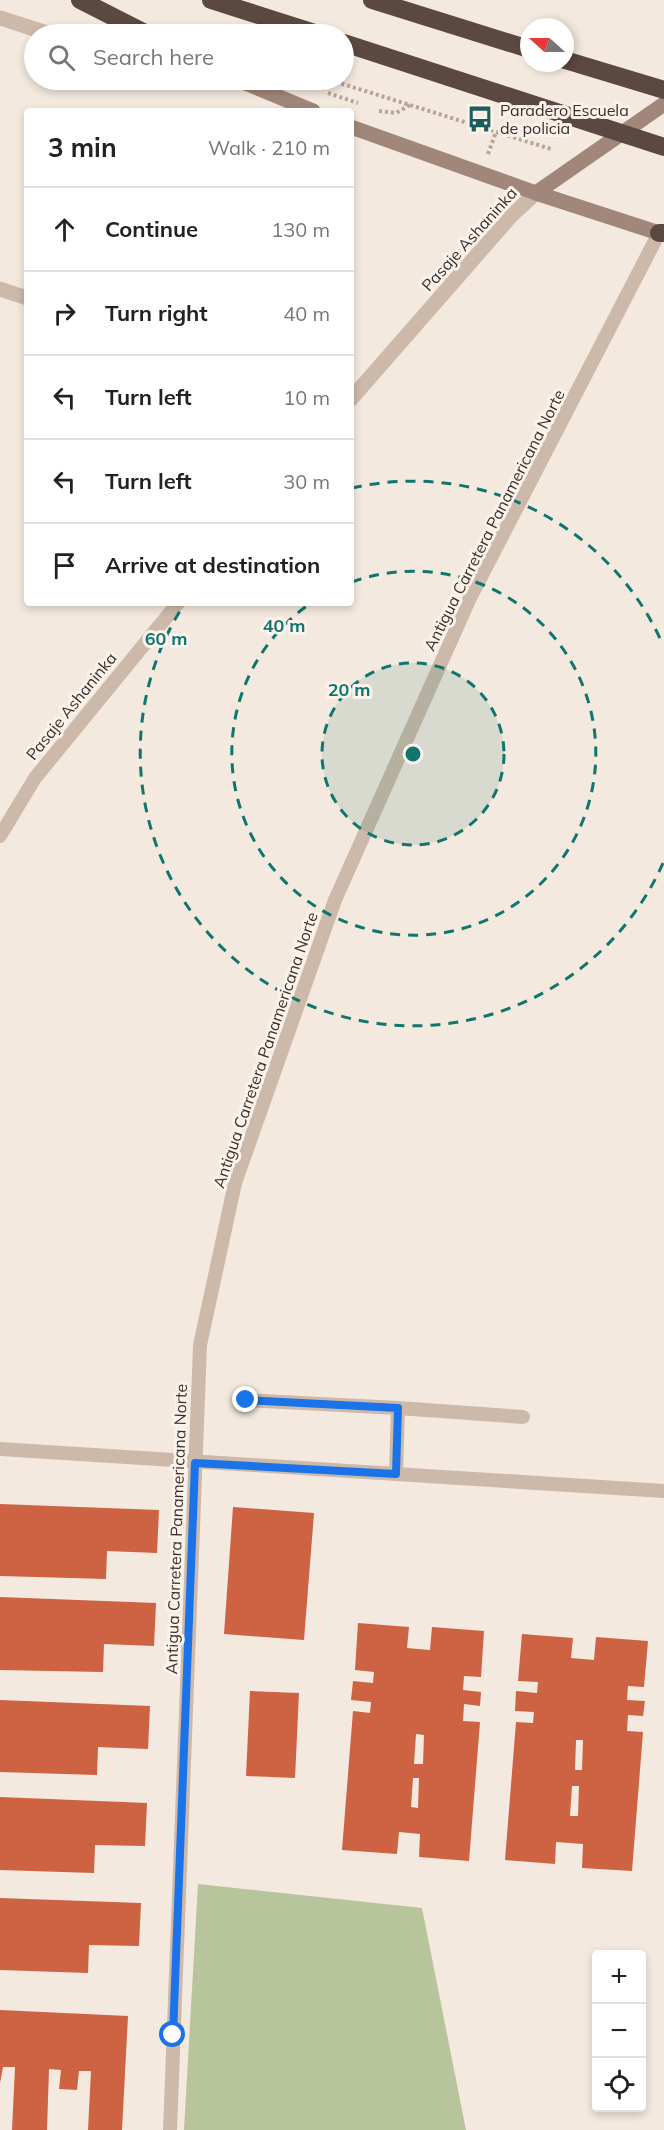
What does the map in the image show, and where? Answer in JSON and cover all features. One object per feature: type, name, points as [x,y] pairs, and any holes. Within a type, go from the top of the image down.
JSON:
[{"type":"highway","points":[[80,0],[127,24]]},
{"type":"highway","points":[[211,0],[287,24]]},
{"type":"highway","points":[[372,0],[520,45]]},
{"type":"highway","points":[[354,46],[664,147]]},
{"type":"highway","points":[[574,63],[664,90]]},
{"type":"street","points":[[0,18],[24,26]]},
{"type":"street","points":[[262,90],[306,108]]},
{"type":"street","name":"Pasaje Ashaninka","points":[[354,396],[512,216],[536,193],[664,104]]},
{"type":"street","points":[[354,128],[536,193],[662,233]]},
{"type":"street","points":[[0,288],[24,297]]},
{"type":"lane","name":"Antigua Carretera Panamericana Norte","points":[[170,2130],[200,1345],[235,1183],[335,900],[470,598],[662,233]]},
{"type":"lane","name":"Pasaje Ashaninka","points":[[0,836],[35,778],[176,606]]},
{"type":"lane","points":[[246,1400],[523,1417]]},
{"type":"lane","points":[[396,1474],[398,1408]]},
{"type":"lane","points":[[0,1449],[664,1491]]},
{"type":"path","points":[[354,88],[551,149]]},
{"type":"path","points":[[321,90],[360,104]]},
{"type":"path","points":[[369,107],[396,113],[410,105]]},
{"type":"path","points":[[487,156],[496,132]]},
{"type":"green space","points":[[198,1884],[422,1908],[466,2130],[184,2130]]},
{"type":"building","points":[[0,1504],[159,1510],[157,1553],[107,1551],[106,1579],[0,1576]]},
{"type":"building","points":[[233,1507],[314,1513],[304,1640],[224,1634]]},
{"type":"building","points":[[0,1597],[156,1603],[154,1646],[104,1644],[103,1672],[0,1670]]},
{"type":"building","points":[[358,1623],[409,1627],[407,1648],[430,1650],[432,1627],[484,1631],[481,1677],[464,1676],[463,1690],[481,1692],[480,1706],[464,1704],[463,1721],[480,1722],[469,1861],[419,1857],[420,1834],[399,1832],[397,1854],[342,1850],[353,1711],[370,1713],[371,1702],[351,1700],[353,1681],[373,1683],[374,1672],[355,1670]],"holes":[[[416,1734],[424,1735],[423,1764],[414,1764]],[[413,1778],[419,1778],[418,1808],[411,1807]]]},
{"type":"building","points":[[522,1634],[573,1638],[571,1658],[594,1660],[596,1637],[648,1641],[644,1687],[628,1686],[627,1700],[645,1701],[643,1716],[628,1715],[627,1731],[643,1732],[632,1871],[582,1868],[583,1844],[556,1842],[555,1864],[505,1860],[516,1722],[533,1723],[534,1712],[515,1711],[516,1691],[537,1693],[538,1682],[518,1681]],"holes":[[[576,1740],[583,1740],[582,1770],[575,1770]],[[572,1786],[579,1786],[578,1816],[570,1816]]]},
{"type":"building","points":[[250,1691],[299,1693],[295,1778],[246,1776]]},
{"type":"building","points":[[0,1700],[150,1706],[148,1749],[98,1747],[97,1775],[0,1772]]},
{"type":"building","points":[[0,1797],[147,1803],[145,1846],[95,1845],[94,1873],[0,1870]]},
{"type":"building","points":[[0,1898],[141,1903],[139,1946],[89,1945],[88,1973],[0,1970]]},
{"type":"building","points":[[0,2010],[128,2016],[122,2130],[88,2130],[91,2071],[79,2071],[77,2090],[59,2089],[61,2070],[49,2069],[47,2130],[12,2130],[15,2067],[3,2067],[0,2083]]},
{"type":"place","name":"Paradero Escuela de policia","points":[[480,119]]},
{"type":"route","points":[[173,2035],[195,1463],[396,1474],[398,1408],[246,1400]]}]
